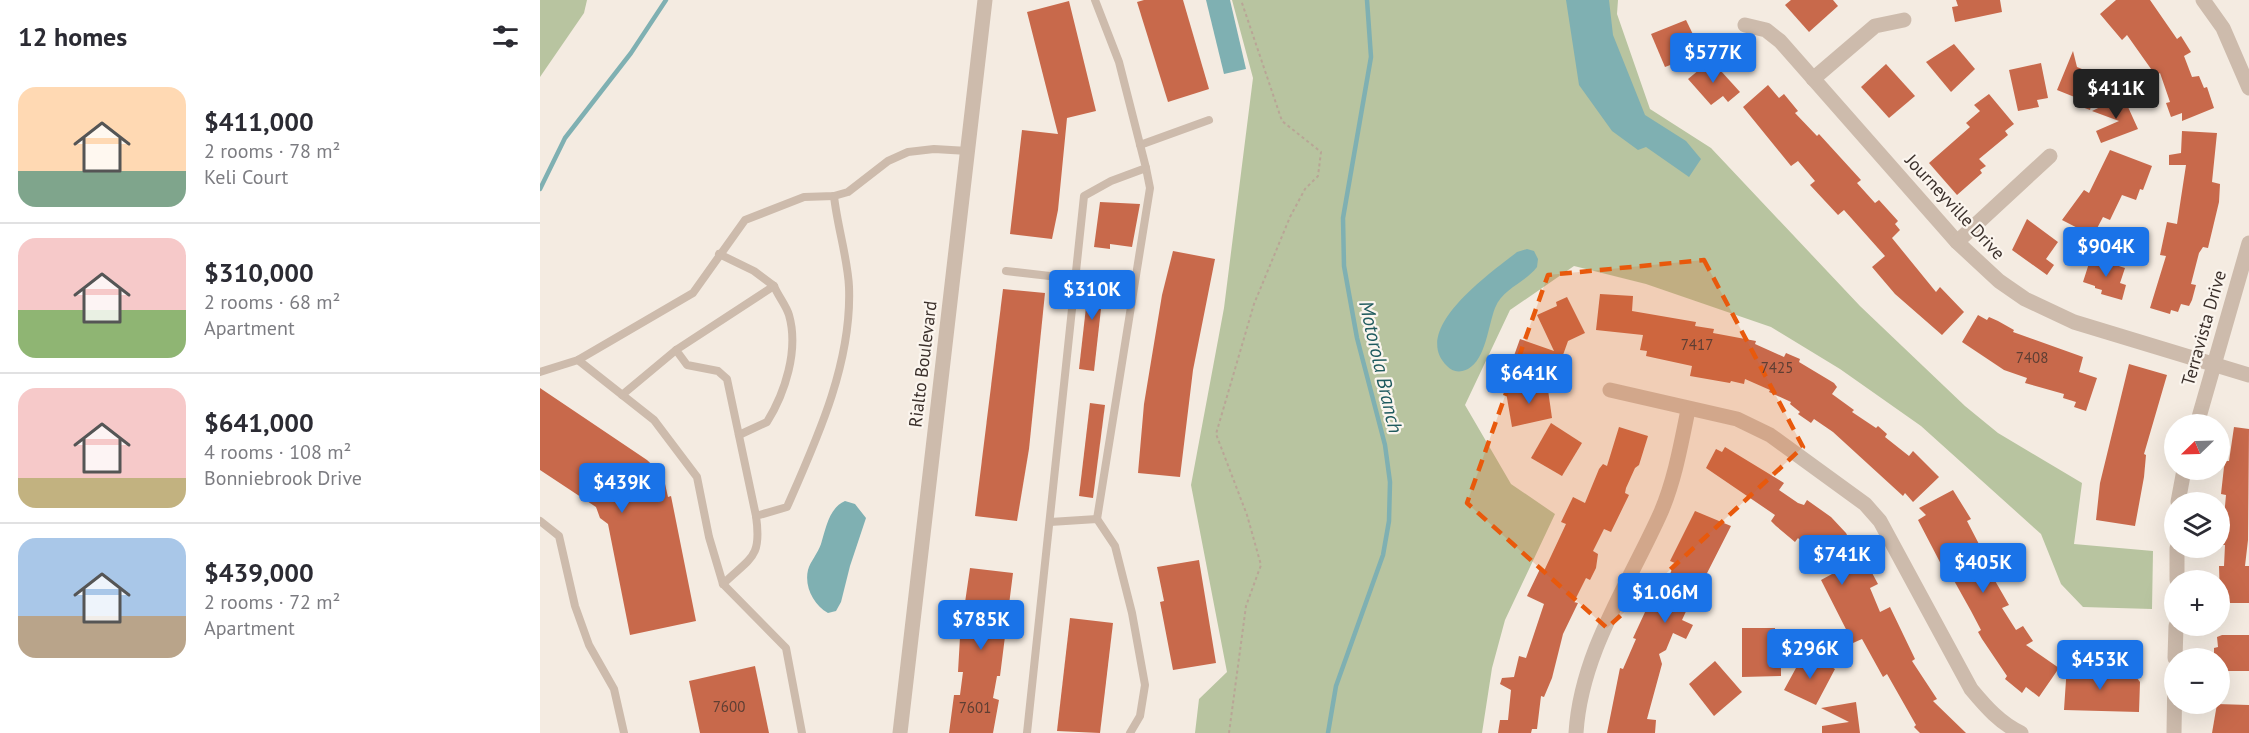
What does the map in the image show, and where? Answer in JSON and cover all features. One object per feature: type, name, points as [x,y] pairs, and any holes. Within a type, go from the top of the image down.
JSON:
[{"type":"street","name":"Rialto Boulevard","points":[[900,733],[985,0]]},
{"type":"street","points":[[2203,0],[2223,28],[2249,88]]},
{"type":"street","points":[[1813,79],[1875,26],[1904,20]]},
{"type":"street","name":"Journeyville Drive","points":[[1745,25],[1766,30],[1813,79],[1957,242],[1999,281],[2054,314],[2249,375]]},
{"type":"street","points":[[1957,242],[2050,156]]},
{"type":"street","name":"Terravista Drive","points":[[2200,414],[2249,243]]},
{"type":"street","points":[[1610,390],[1688,410],[1737,419],[1770,435],[1865,504],[1880,521],[1971,689],[1987,709],[2021,733]]},
{"type":"street","points":[[1576,733],[1582,692],[1592,659],[1604,627],[1668,494],[1688,410]]},
{"type":"street","points":[[2174,714],[2174,733]]},
{"type":"lane","points":[[1095,0],[1119,62],[1150,188],[1097,519],[1115,546],[1132,614],[1145,685],[1140,716],[1130,733]]},
{"type":"lane","points":[[1140,145],[1209,120]]},
{"type":"lane","points":[[540,372],[578,360],[693,293],[745,220],[804,198],[834,196],[857,187],[888,161],[908,152],[934,149],[968,151]]},
{"type":"lane","points":[[1027,733],[1084,196],[1111,181],[1146,168]]},
{"type":"lane","points":[[756,516],[787,507],[813,448],[845,349],[849,286],[834,196]]},
{"type":"lane","points":[[719,254],[754,271],[774,286],[790,323],[792,353],[782,391],[767,422],[739,435]]},
{"type":"lane","points":[[1006,271],[1076,279]]},
{"type":"lane","points":[[622,394],[676,350],[774,286]]},
{"type":"lane","points":[[676,350],[687,365],[718,371],[727,379],[756,516],[760,541],[756,552],[723,584]]},
{"type":"lane","points":[[578,360],[654,420],[697,477],[709,537],[723,584],[786,648],[802,733]]},
{"type":"lane","points":[[1050,522],[1097,519]]},
{"type":"lane","points":[[540,521],[559,536],[575,606],[589,645],[614,689],[624,733]]},
{"type":"path","points":[[1229,733],[1246,606],[1261,565],[1247,515],[1216,434],[1254,304],[1290,217],[1305,189],[1318,176],[1321,165],[1321,152],[1282,121],[1241,0]]},
{"type":"highlighted area","points":[[1704,260],[1803,447],[1607,628],[1467,503],[1548,275]]},
{"type":"green space","points":[[540,0],[587,0],[584,13],[540,77]]},
{"type":"green space","points":[[1232,0],[1618,0],[1617,14],[1650,109],[1711,148],[1860,306],[1965,406],[1998,433],[2082,483],[2074,544],[2153,551],[2152,609],[2083,607],[2061,584],[2041,534],[1921,426],[1840,369],[1771,327],[1646,284],[1574,266],[1510,310],[1465,405],[1511,484],[1555,514],[1505,620],[1492,668],[1482,733],[1195,733],[1199,699],[1227,672],[1191,485],[1224,308],[1253,78]]},
{"type":"water","points":[[1206,0],[1230,0],[1246,69],[1224,74]]},
{"type":"water","points":[[1566,0],[1609,0],[1613,35],[1645,115],[1686,141],[1701,159],[1689,177],[1646,147],[1638,150],[1612,131],[1579,85]]},
{"type":"water","points":[[1527,249],[1534,251],[1538,259],[1537,267],[1503,295],[1499,301],[1483,350],[1474,364],[1462,371],[1451,370],[1438,351],[1438,335],[1446,319],[1458,303],[1490,273],[1517,252]]},
{"type":"water","points":[[845,501],[855,504],[866,518],[841,602],[836,611],[828,613],[811,595],[807,576],[832,513]]},
{"type":"building","points":[[1183,0],[1209,89],[1168,102],[1137,2]]},
{"type":"building","points":[[1791,0],[1833,0],[1838,6],[1809,32],[1785,5]]},
{"type":"building","points":[[1956,0],[2000,0],[2002,12],[1955,22],[1952,7],[1958,6]]},
{"type":"building","points":[[2116,0],[2150,0],[2177,39],[2181,36],[2191,52],[2184,56],[2192,77],[2199,76],[2204,88],[2207,87],[2214,108],[2182,121],[2182,113],[2171,117],[2166,103],[2170,102],[2160,73],[2156,76],[2127,35],[2122,40],[2100,14]]},
{"type":"building","points":[[1069,1],[1096,111],[1067,118],[1058,210],[1052,239],[1010,234],[1022,130],[1058,134],[1027,12]]},
{"type":"building","points":[[1686,20],[1702,53],[1665,67],[1651,34]]},
{"type":"building","points":[[1954,44],[1975,69],[1951,92],[1926,62]]},
{"type":"building","points":[[2073,51],[2077,67],[2099,76],[2090,110],[2074,104],[2077,98],[2057,90]]},
{"type":"building","points":[[1711,60],[1740,92],[1728,102],[1723,96],[1711,105],[1688,79]]},
{"type":"building","points":[[2041,63],[2048,98],[2037,100],[2039,107],[2018,111],[2009,70]]},
{"type":"building","points":[[1886,64],[1915,96],[1889,118],[1861,87]]},
{"type":"building","points":[[1768,85],[1779,98],[1784,94],[1798,111],[1795,113],[1817,136],[1819,134],[1861,180],[1857,183],[1875,203],[1879,200],[1898,221],[1895,224],[1900,230],[1892,238],[1936,292],[1940,287],[1964,312],[1942,335],[1895,294],[1872,267],[1885,256],[1844,210],[1838,215],[1810,185],[1815,181],[1798,161],[1791,166],[1743,107]]},
{"type":"building","points":[[1989,94],[2014,124],[2005,131],[2008,135],[1979,159],[1986,166],[1980,170],[1982,173],[1957,195],[1929,163],[1970,127],[1966,123],[1980,111],[1974,105]]},
{"type":"building","points":[[2123,96],[2138,129],[2101,143],[2096,131],[2119,121],[2092,111]]},
{"type":"building","points":[[2182,131],[2217,133],[2212,182],[2220,184],[2219,202],[2208,248],[2203,247],[2199,253],[2191,284],[2196,285],[2192,300],[2189,306],[2181,304],[2178,312],[2171,310],[2170,314],[2150,308],[2166,256],[2160,255],[2167,222],[2177,224],[2186,165],[2169,165],[2169,155],[2181,153]]},
{"type":"building","points":[[2110,150],[2152,166],[2143,190],[2140,189],[2136,200],[2122,195],[2110,220],[2103,217],[2093,236],[2062,220],[2084,190],[2089,193]]},
{"type":"building","points":[[1100,202],[1140,204],[1132,247],[1110,244],[1110,249],[1094,247]]},
{"type":"building","points":[[2027,219],[2058,242],[2046,259],[2054,265],[2047,275],[2012,250]]},
{"type":"building","points":[[1173,251],[1215,259],[1193,370],[1180,477],[1138,473],[1144,404],[1162,295]]},
{"type":"building","points":[[2091,257],[2125,268],[2120,283],[2126,285],[2122,300],[2101,294],[2102,290],[2083,282]]},
{"type":"building","points":[[1090,272],[1105,273],[1094,371],[1079,369]]},
{"type":"building","points":[[1003,289],[1045,293],[1029,449],[1017,521],[975,516]]},
{"type":"building","points":[[1600,294],[1633,296],[1632,311],[1696,322],[1695,326],[1714,329],[1713,333],[1756,341],[1755,344],[1784,357],[1786,353],[1800,359],[1799,362],[1834,383],[1837,387],[1832,394],[1854,410],[1852,412],[1876,428],[1878,426],[1887,434],[1885,437],[1909,456],[1913,451],[1939,477],[1913,502],[1905,493],[1903,496],[1833,432],[1814,419],[1811,423],[1798,414],[1800,412],[1790,404],[1791,402],[1769,392],[1770,390],[1745,379],[1744,384],[1690,376],[1692,366],[1646,356],[1647,351],[1640,350],[1643,335],[1596,330]]},
{"type":"building","points":[[1567,297],[1585,333],[1568,341],[1558,369],[1556,368],[1553,373],[1544,370],[1546,378],[1511,364],[1520,339],[1554,351],[1537,315],[1557,306],[1556,302]]},
{"type":"building","points":[[1978,315],[1987,320],[1989,317],[1998,321],[2014,330],[2013,332],[2083,357],[2079,372],[2097,378],[2086,411],[2074,407],[2076,402],[2063,398],[2064,394],[2025,383],[2027,378],[2004,370],[1962,342]]},
{"type":"building","points":[[2129,364],[2167,375],[2144,454],[2146,455],[2144,477],[2135,526],[2096,520],[2100,483]]},
{"type":"building","points":[[1547,383],[1552,418],[1512,427],[1506,392]]},
{"type":"building","points":[[540,388],[647,460],[663,475],[668,497],[671,496],[696,621],[630,635],[608,524],[600,518],[596,507],[540,470]]},
{"type":"building","points":[[1090,403],[1105,405],[1093,498],[1079,496]]},
{"type":"building","points":[[1551,423],[1582,443],[1562,476],[1531,458]]},
{"type":"building","points":[[1619,427],[1648,436],[1639,465],[1635,468],[1626,488],[1625,493],[1629,495],[1611,532],[1604,529],[1593,551],[1598,554],[1596,568],[1590,580],[1586,578],[1574,602],[1578,603],[1563,634],[1552,678],[1544,697],[1541,696],[1537,729],[1532,729],[1531,733],[1498,733],[1500,720],[1508,720],[1511,690],[1500,684],[1502,678],[1514,677],[1519,656],[1526,658],[1544,604],[1527,596],[1540,569],[1544,571],[1566,524],[1561,522],[1573,497],[1585,503],[1599,469],[1603,464],[1607,466]]},
{"type":"building","points":[[2234,427],[2249,429],[2248,540],[2245,566],[2249,566],[2249,603],[2230,603],[2230,570],[2219,570],[2219,566],[2224,566],[2224,558],[2230,558],[2230,492],[2221,492],[2223,480],[2230,480],[2230,454]]},
{"type":"building","points":[[1725,447],[1784,483],[1779,490],[1798,503],[1804,505],[1807,500],[1831,517],[1846,533],[1867,573],[1871,571],[1878,584],[1870,588],[1880,612],[1890,607],[1915,659],[1912,661],[1937,699],[1933,701],[1966,733],[1920,733],[1914,727],[1916,725],[1887,674],[1883,677],[1862,639],[1853,643],[1821,580],[1832,574],[1798,538],[1795,542],[1771,521],[1775,515],[1706,468],[1716,449],[1722,452]]},
{"type":"building","points":[[1953,490],[1971,519],[1967,521],[1981,548],[1974,552],[1986,575],[1990,572],[2009,605],[2002,608],[2016,630],[2023,626],[2033,641],[2026,645],[2059,668],[2039,697],[2026,687],[2022,693],[2005,679],[2007,676],[1978,632],[1981,630],[1971,611],[1952,577],[1950,579],[1943,568],[1918,520],[1926,515],[1919,508]]},
{"type":"building","points":[[1695,511],[1731,526],[1702,583],[1711,587],[1706,599],[1694,594],[1682,620],[1693,625],[1686,639],[1673,633],[1666,650],[1659,654],[1662,664],[1647,719],[1656,720],[1655,733],[1607,733],[1620,668],[1623,669],[1636,639],[1633,638],[1652,597],[1658,588],[1662,590],[1664,587],[1675,563],[1670,561]]},
{"type":"building","points":[[1199,560],[1216,663],[1173,670],[1160,602],[1164,601],[1157,567]]},
{"type":"building","points":[[970,568],[1013,573],[1000,676],[997,676],[993,698],[999,700],[993,733],[949,733],[954,695],[960,695],[963,672],[958,672],[960,637]]},
{"type":"building","points":[[1070,618],[1113,623],[1100,733],[1057,731]]},
{"type":"building","points":[[1742,628],[1775,628],[1776,660],[1781,659],[1781,676],[1742,677]]},
{"type":"building","points":[[2249,635],[2249,671],[2230,671],[2230,648],[2214,648],[2218,647],[2217,637]]},
{"type":"building","points":[[1802,657],[1814,664],[1817,659],[1835,669],[1816,705],[1784,690]]},
{"type":"building","points":[[1715,661],[1742,692],[1714,716],[1689,684]]},
{"type":"building","points":[[2067,665],[2099,668],[2098,675],[2132,675],[2132,678],[2137,678],[2140,682],[2139,712],[2064,710]]},
{"type":"building","points":[[755,666],[769,733],[700,733],[689,681]]},
{"type":"building","points":[[1856,702],[1860,733],[1822,733],[1822,726],[1849,722],[1821,708]]},
{"type":"building","points":[[2230,704],[2249,705],[2249,733],[2212,733],[2215,714],[2230,714]]},
{"type":"waterway","points":[[540,189],[565,138],[631,53],[666,0]]},
{"type":"waterway","name":"Motorola Branch","points":[[1328,733],[1336,686],[1383,555],[1389,521],[1390,482],[1385,445],[1357,338],[1344,266],[1343,218],[1371,57],[1367,0]]}]
